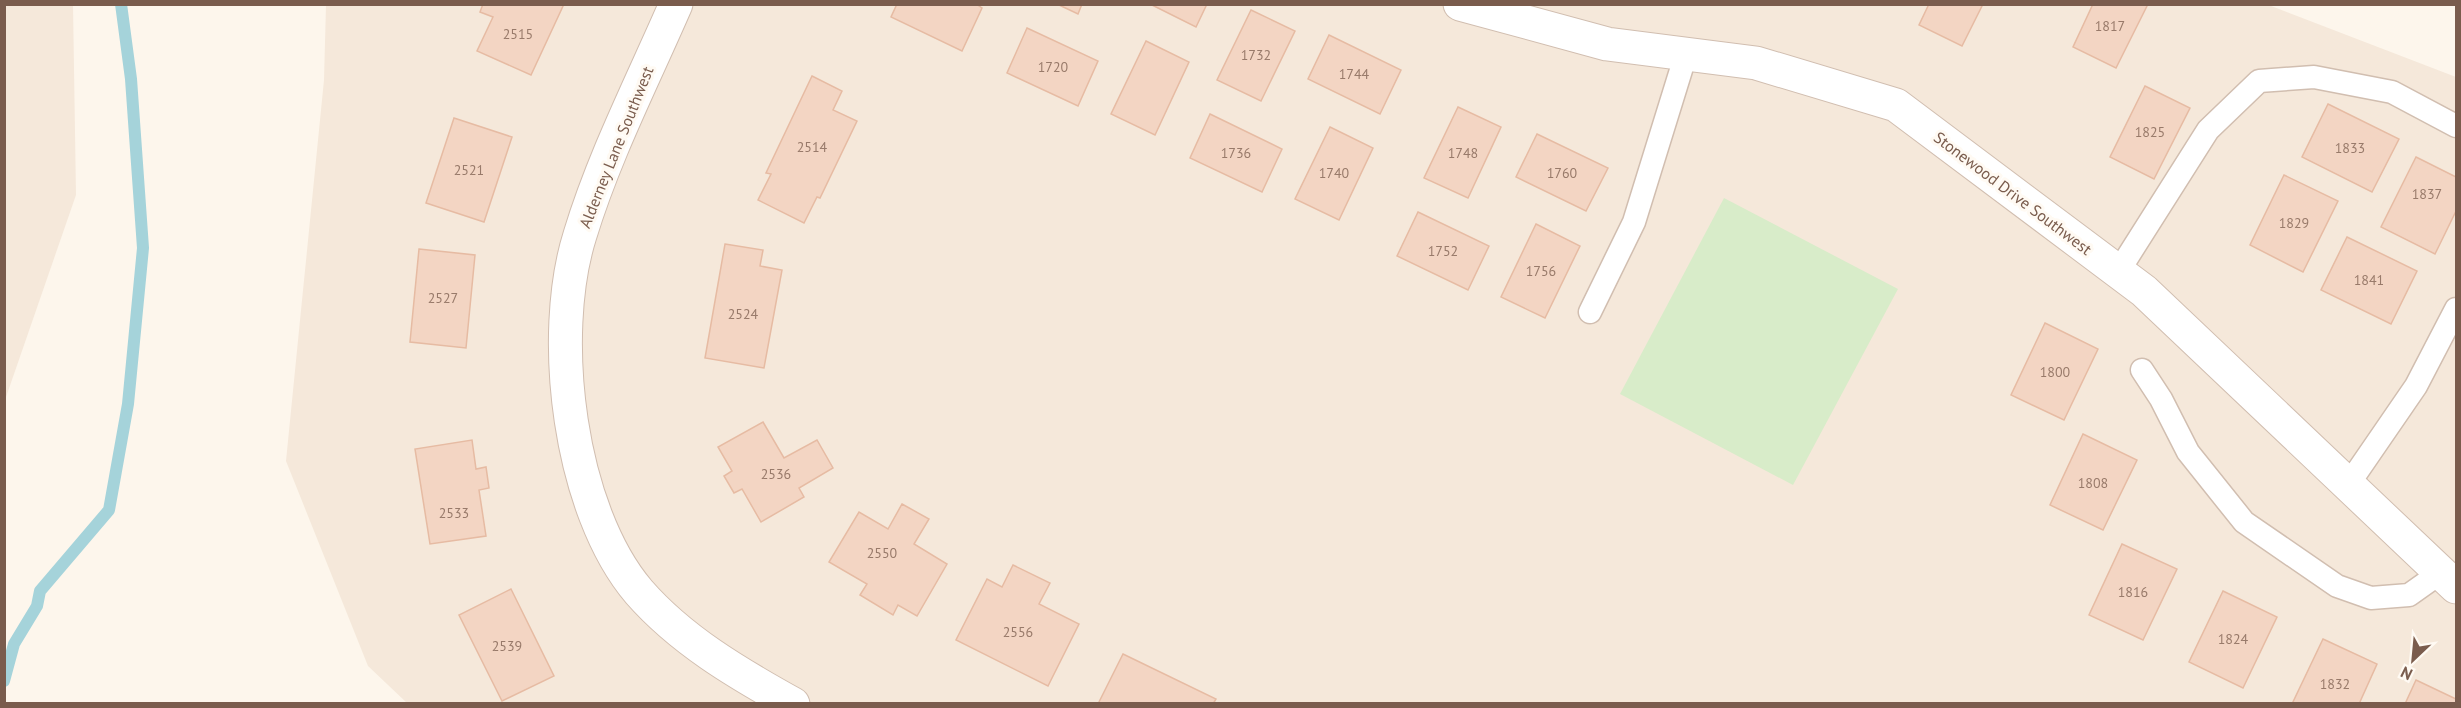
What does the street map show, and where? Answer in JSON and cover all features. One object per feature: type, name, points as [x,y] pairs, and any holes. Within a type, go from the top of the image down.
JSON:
[{"type":"street","name":"Alderney Lane Southwest","points":[[676,4],[598,185],[579,237],[569,292],[565,348],[571,421],[587,494],[609,546],[638,591],[678,630],[739,674],[792,704]]},
{"type":"street","name":"Stonewood Drive Southwest","points":[[1460,4],[1607,44],[1756,63],[1896,105],[2145,291],[2448,580]]},
{"type":"lane","points":[[1590,312],[1634,222],[1686,54]]},
{"type":"lane","points":[[2118,272],[2208,130],[2259,81],[2314,77],[2392,92],[2457,126]]},
{"type":"lane","points":[[2348,485],[2416,386],[2457,309]]},
{"type":"lane","points":[[2142,370],[2161,399],[2188,452],[2244,522],[2337,586],[2371,598],[2409,595],[2448,580]]},
{"type":"shaded area","points":[[5,4],[73,5],[76,195],[5,400]]},
{"type":"shaded area","points":[[2266,4],[2456,77],[2456,703],[407,703],[368,666],[286,461],[324,80],[326,5]]},
{"type":"green space","points":[[1724,198],[1898,289],[1793,485],[1620,394]]},
{"type":"building","points":[[483,4],[564,4],[531,75],[477,51],[493,17],[480,12]]},
{"type":"building","points":[[897,4],[976,4],[982,8],[962,51],[891,17]]},
{"type":"building","points":[[1057,4],[1082,4],[1078,14]]},
{"type":"building","points":[[1150,4],[1207,4],[1196,27]]},
{"type":"building","points":[[1929,4],[1983,4],[1962,46],[1919,25]]},
{"type":"building","points":[[2093,4],[2148,4],[2116,68],[2073,47]]},
{"type":"building","points":[[1251,10],[1295,31],[1261,101],[1217,80]]},
{"type":"building","points":[[1027,28],[1098,61],[1078,106],[1007,73]]},
{"type":"building","points":[[1329,35],[1401,70],[1380,114],[1308,79]]},
{"type":"building","points":[[1146,41],[1189,62],[1155,135],[1111,114]]},
{"type":"building","points":[[812,76],[842,91],[833,110],[857,121],[820,198],[817,197],[804,223],[758,200],[771,174],[766,173]]},
{"type":"building","points":[[2145,86],[2190,108],[2154,179],[2110,157]]},
{"type":"building","points":[[2328,104],[2399,139],[2372,192],[2302,157]]},
{"type":"building","points":[[1458,107],[1501,127],[1468,198],[1424,178]]},
{"type":"building","points":[[1210,114],[1282,149],[1262,192],[1190,158]]},
{"type":"building","points":[[454,118],[512,137],[484,222],[426,203]]},
{"type":"building","points":[[1330,127],[1373,148],[1339,220],[1295,199]]},
{"type":"building","points":[[1537,134],[1608,168],[1586,211],[1516,177]]},
{"type":"building","points":[[2416,157],[2456,177],[2456,211],[2435,254],[2381,227]]},
{"type":"building","points":[[2284,175],[2338,201],[2303,272],[2250,245]]},
{"type":"building","points":[[1418,212],[1489,246],[1468,290],[1397,256]]},
{"type":"building","points":[[1536,224],[1580,246],[1545,318],[1501,297]]},
{"type":"building","points":[[2347,237],[2417,271],[2391,324],[2321,290]]},
{"type":"building","points":[[725,244],[763,250],[760,266],[782,270],[764,368],[705,358]]},
{"type":"building","points":[[419,249],[475,255],[466,348],[410,342]]},
{"type":"building","points":[[2045,323],[2098,349],[2064,420],[2011,395]]},
{"type":"building","points":[[763,422],[784,458],[817,440],[833,468],[799,488],[804,497],[761,522],[742,489],[734,493],[724,476],[732,471],[718,447]]},
{"type":"building","points":[[2083,434],[2137,460],[2103,530],[2050,505]]},
{"type":"building","points":[[472,440],[476,469],[486,467],[489,488],[479,490],[486,536],[430,544],[415,449]]},
{"type":"building","points":[[902,504],[929,519],[914,544],[947,564],[917,616],[898,605],[893,615],[860,595],[867,584],[829,562],[859,512],[888,529]]},
{"type":"building","points":[[2122,544],[2177,569],[2143,640],[2089,615]]},
{"type":"building","points":[[1013,565],[1050,583],[1039,604],[1079,624],[1048,686],[956,640],[987,579],[1002,587]]},
{"type":"building","points":[[511,589],[554,676],[502,701],[459,615]]},
{"type":"building","points":[[2223,591],[2277,617],[2243,688],[2189,662]]},
{"type":"building","points":[[2323,639],[2377,664],[2359,704],[2292,704]]},
{"type":"building","points":[[1123,654],[1216,699],[1213,704],[1098,704]]},
{"type":"building","points":[[2416,680],[2456,699],[2456,704],[2405,704]]},
{"type":"waterway","points":[[4,681],[14,644],[37,606],[40,591],[109,510],[128,404],[143,248],[131,79],[121,4]]}]
